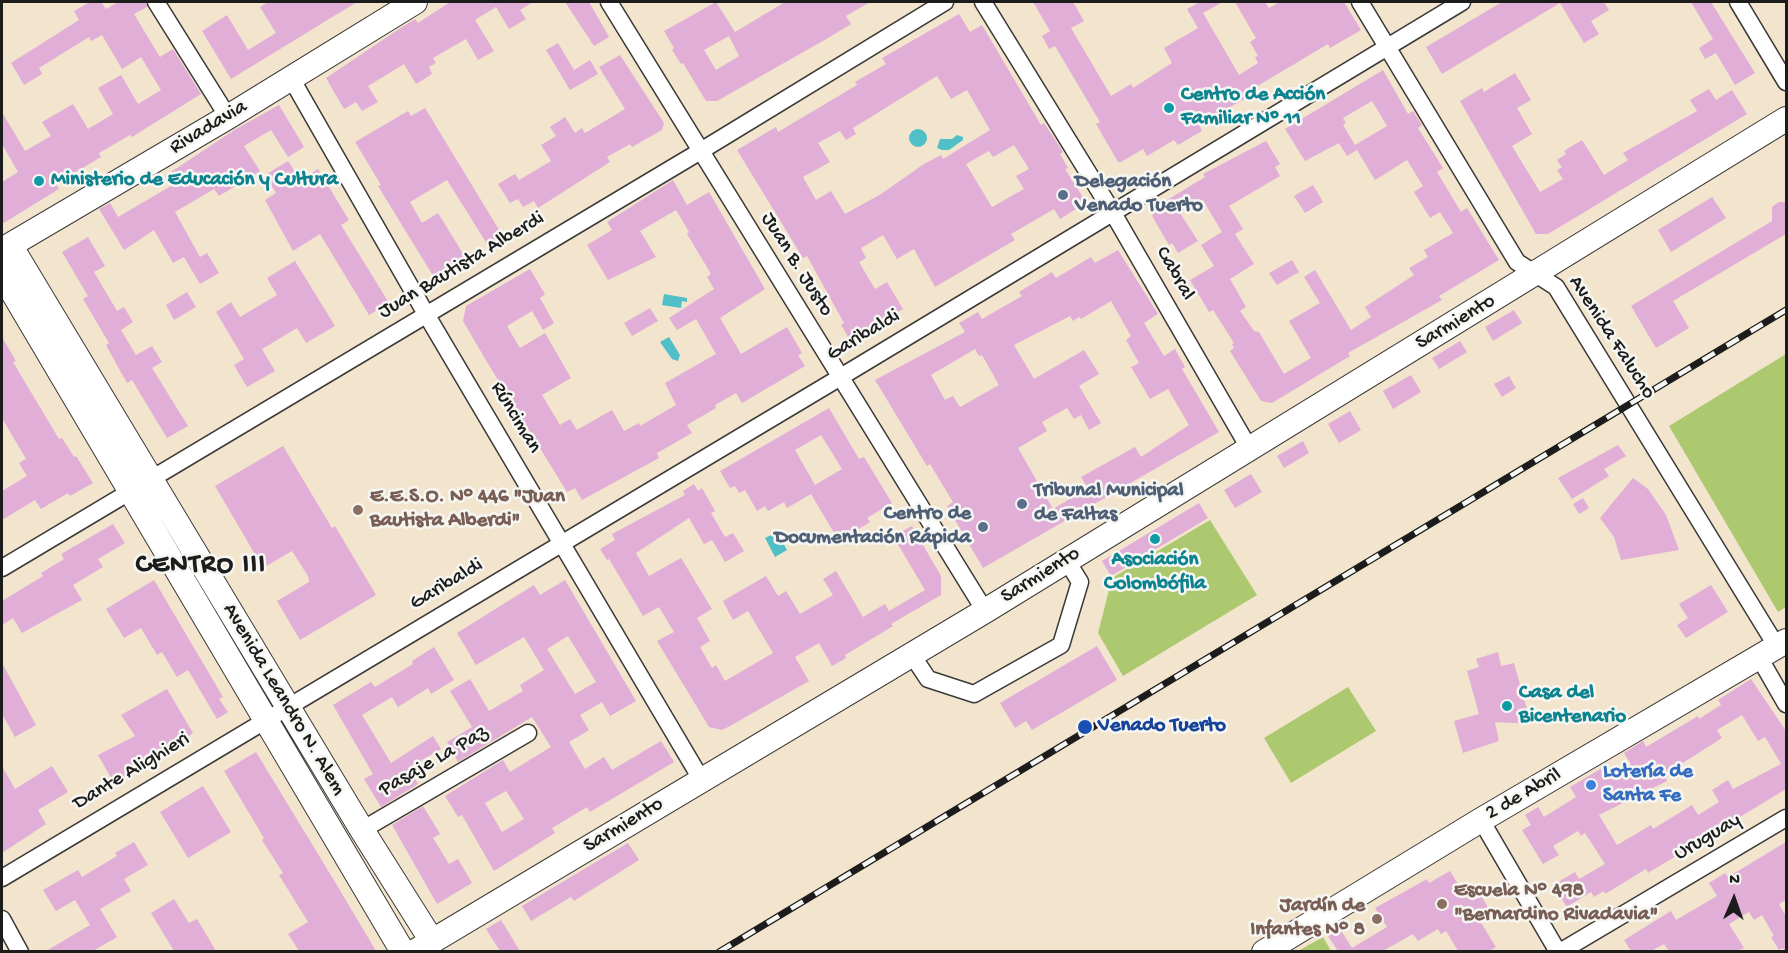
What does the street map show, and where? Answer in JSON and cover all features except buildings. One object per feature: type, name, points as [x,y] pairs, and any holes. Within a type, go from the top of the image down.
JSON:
[{"type":"main road","name":"Rivadavia","points":[[2,250],[228,117],[415,2]]},
{"type":"main road","name":"Sarmiento","points":[[423,946],[1067,561],[1786,119]]},
{"type":"main road","name":"Avenida Leandro N. Alem","points":[[2,250],[16,255],[265,718],[403,951]]},
{"type":"main road","name":"Avenida Leandro N. Alem","points":[[2,274],[287,705],[362,830],[423,946]]},
{"type":"main road","name":"2 de Abril","points":[[1264,951],[1481,820],[1774,649]]},
{"type":"street","points":[[156,2],[228,117]]},
{"type":"street","name":"Juan B. Justo","points":[[609,2],[699,152],[984,611]]},
{"type":"street","name":"Juan Bautista Alberdi","points":[[2,568],[699,152],[945,2]]},
{"type":"street","name":"Cabral","points":[[983,2],[1113,213],[1249,448]]},
{"type":"street","name":"Avenida Falucho","points":[[1360,2],[1517,262],[1556,287],[1774,649],[1786,704]]},
{"type":"street","name":"Garibaldi","points":[[287,705],[839,378],[1462,2]]},
{"type":"street","points":[[1738,2],[1786,82]]},
{"type":"street","name":"Rúnciman","points":[[291,78],[426,314],[563,542],[701,779]]},
{"type":"street","points":[[912,655],[928,679],[974,694],[1061,645],[1080,582],[1067,561]]},
{"type":"street","name":"Dante Alighieri","points":[[2,878],[287,705]]},
{"type":"street","name":"Pasaje La Paz","points":[[362,830],[528,733]]},
{"type":"street","name":"Uruguay","points":[[1559,951],[1786,818]]},
{"type":"street","points":[[1481,820],[1559,951]]},
{"type":"street","points":[[2,919],[20,951]]},
{"type":"green space","points":[[1786,354],[1786,607],[1778,612],[1669,426]]},
{"type":"green space","points":[[1210,520],[1257,595],[1123,676],[1098,633],[1112,578]]},
{"type":"green space","points":[[1348,687],[1376,731],[1291,783],[1264,738]]},
{"type":"green space","points":[[1323,937],[1331,951],[1298,951]]},
{"type":"water","points":[[918,129],[924,132],[927,138],[924,144],[918,147],[912,144],[909,138],[912,132]]},
{"type":"water","points":[[957,135],[963,137],[963,140],[949,150],[937,148],[940,139],[952,139]]},
{"type":"water","points":[[664,294],[687,298],[687,302],[682,301],[681,308],[662,305]]},
{"type":"water","points":[[669,337],[680,355],[678,361],[672,359],[660,342]]},
{"type":"water","points":[[777,532],[787,550],[775,557],[765,538]]},
{"type":"railway","points":[[719,952],[1786,310]]},
{"type":"place","name":"Centro de Acción Familiar Nº 11","points":[[1169,108]]},
{"type":"place","name":"Ministerio de Educación y Cultura","points":[[39,181]]},
{"type":"place","name":"Delegación Venado Tuerto","points":[[1063,195]]},
{"type":"place","name":"Tribunal Municipal de Faltas","points":[[1022,504]]},
{"type":"place","name":"E.E.S.O. N° 446 \"Juan Bautista Alberdi\"","points":[[358,510]]},
{"type":"place","name":"Centro de Documentación Rápida","points":[[983,527]]},
{"type":"place","name":"Asociación Colombófila","points":[[1155,539]]},
{"type":"place","name":"Casa del Bicentenario","points":[[1507,706]]},
{"type":"place","name":"Venado Tuerto","points":[[1085,727]]},
{"type":"place","name":"Lotería de Santa Fe","points":[[1591,785]]},
{"type":"place","name":"Escuela N° 498 \"Bernardino Rivadavia\"","points":[[1442,904]]},
{"type":"place","name":"Jardín de Infantes N° 8","points":[[1377,919]]},
{"type":"district","name":"CENTRO III","points":[[201,567]]}]
